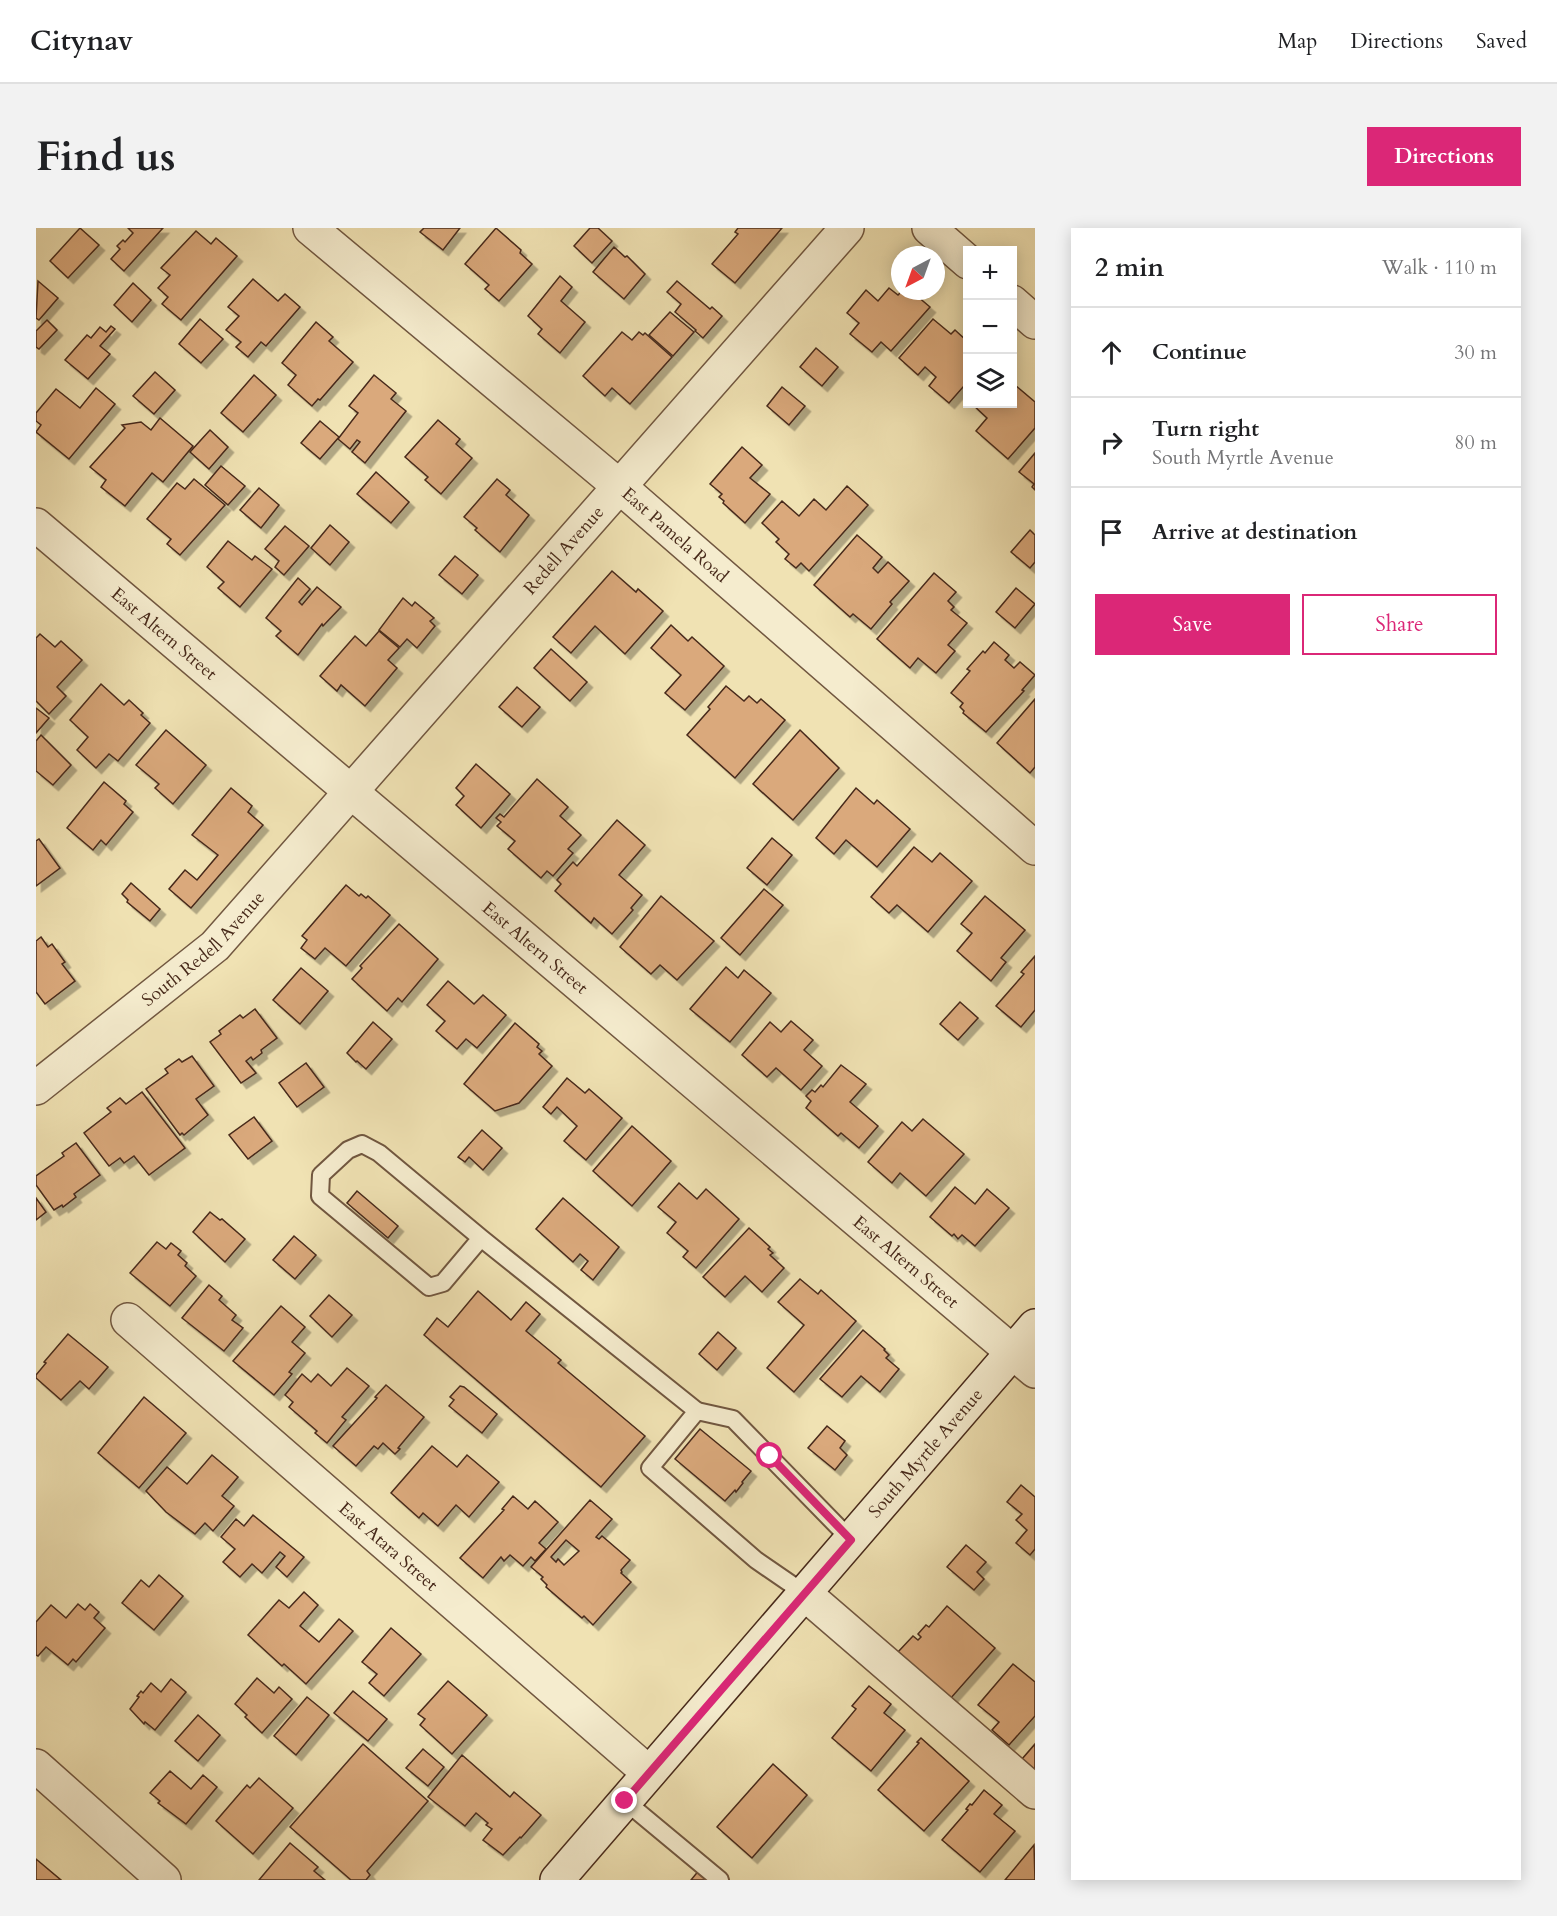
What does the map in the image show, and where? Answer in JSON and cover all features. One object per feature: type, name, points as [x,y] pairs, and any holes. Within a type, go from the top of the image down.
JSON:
[{"type":"street","name":"East Pamela Road","points":[[310,228],[619,486],[1035,848]]},
{"type":"street","name":"Redell Avenue","points":[[351,790],[848,228]]},
{"type":"street","points":[[929,228],[963,258]]},
{"type":"street","points":[[1017,306],[1035,322]]},
{"type":"street","name":"East Altern Street","points":[[36,525],[1024,1362]]},
{"type":"street","name":"South Redell Avenue","points":[[36,1087],[215,946],[351,790]]},
{"type":"street","name":"East Atara Street","points":[[128,1320],[649,1773]]},
{"type":"street","name":"South Myrtle Avenue","points":[[557,1880],[851,1540],[1024,1362],[1035,1326]]},
{"type":"street","points":[[804,1593],[1035,1792]]},
{"type":"street","points":[[36,1766],[164,1880]]},
{"type":"lane","points":[[481,1238],[443,1283],[429,1287],[320,1196],[321,1174],[348,1150],[362,1144],[379,1153],[697,1411],[733,1419],[851,1540]]},
{"type":"lane","points":[[697,1411],[650,1468],[756,1560],[804,1593]]},
{"type":"lane","points":[[625,1801],[720,1880]]},
{"type":"building","points":[[80,228],[99,245],[68,278],[50,261]]},
{"type":"building","points":[[128,228],[163,228],[124,271],[111,259],[120,249],[117,246],[123,240],[125,242],[133,233]]},
{"type":"building","points":[[424,228],[460,228],[443,250],[420,232]]},
{"type":"building","points":[[496,228],[521,250],[520,253],[532,264],[499,301],[485,289],[489,285],[465,264]]},
{"type":"building","points":[[590,228],[598,228],[612,241],[592,263],[574,246]]},
{"type":"building","points":[[738,228],[782,228],[735,283],[712,264],[738,234],[735,232]]},
{"type":"building","points":[[196,231],[211,244],[216,238],[237,256],[181,320],[162,304],[168,297],[158,288],[170,275],[161,268]]},
{"type":"building","points":[[614,247],[645,274],[624,299],[593,272]]},
{"type":"building","points":[[560,276],[572,287],[561,301],[585,322],[560,353],[538,334],[542,329],[528,316]]},
{"type":"building","points":[[253,279],[278,301],[285,294],[300,307],[266,346],[261,342],[248,357],[236,347],[241,342],[226,330],[239,316],[228,307]]},
{"type":"building","points":[[38,281],[58,298],[39,320],[36,318]]},
{"type":"building","points":[[677,281],[710,309],[712,307],[722,316],[703,338],[675,312],[681,304],[667,292]]},
{"type":"building","points":[[133,283],[151,300],[132,322],[114,305]]},
{"type":"building","points":[[889,288],[891,300],[922,300],[930,307],[891,351],[881,342],[872,352],[850,334],[859,323],[847,313],[866,290],[878,301]]},
{"type":"building","points":[[670,312],[694,332],[673,356],[649,335]]},
{"type":"building","points":[[200,319],[223,339],[201,363],[179,344]]},
{"type":"building","points":[[933,319],[951,334],[955,330],[963,337],[963,387],[949,403],[929,386],[936,377],[925,367],[918,375],[899,358]]},
{"type":"building","points":[[47,320],[57,330],[39,349],[36,347],[36,331]]},
{"type":"building","points":[[316,322],[333,337],[329,341],[353,362],[312,406],[288,385],[296,375],[282,363]]},
{"type":"building","points":[[111,326],[115,329],[100,346],[110,354],[88,379],[65,360],[87,335],[91,338],[100,327],[106,332]]},
{"type":"building","points":[[622,332],[632,340],[639,332],[643,335],[645,333],[672,357],[630,404],[612,388],[605,396],[583,376]]},
{"type":"building","points":[[816,348],[838,367],[822,386],[800,367]]},
{"type":"building","points":[[155,372],[175,390],[154,414],[133,396]]},
{"type":"building","points":[[254,375],[276,395],[243,432],[221,413]]},
{"type":"building","points":[[374,375],[396,393],[391,399],[406,411],[365,463],[352,452],[360,442],[357,440],[350,449],[338,439],[358,413],[349,406]]},
{"type":"building","points":[[782,387],[805,406],[789,425],[767,406]]},
{"type":"building","points":[[1017,387],[1035,402],[1035,428],[1008,459],[976,431],[987,418],[976,408],[1017,408]]},
{"type":"building","points":[[96,388],[115,404],[69,459],[36,432],[41,425],[36,421],[36,413],[56,389],[80,408]]},
{"type":"building","points":[[160,418],[193,446],[163,482],[152,473],[125,506],[101,487],[106,480],[90,467],[125,428],[122,425],[141,422],[151,430]]},
{"type":"building","points":[[438,420],[460,439],[456,444],[472,458],[441,494],[425,480],[428,477],[405,457]]},
{"type":"building","points":[[320,421],[339,437],[320,459],[301,443]]},
{"type":"building","points":[[210,430],[228,447],[209,469],[190,452]]},
{"type":"building","points":[[742,447],[762,465],[750,478],[770,494],[745,523],[723,503],[724,501],[719,497],[722,494],[710,484]]},
{"type":"building","points":[[1035,453],[1035,490],[1032,487],[1034,484],[1019,472]]},
{"type":"building","points":[[221,466],[245,486],[228,505],[205,485]]},
{"type":"building","points":[[376,472],[409,502],[391,523],[357,494]]},
{"type":"building","points":[[194,479],[225,505],[180,555],[167,544],[171,539],[147,519],[177,483],[185,489]]},
{"type":"building","points":[[497,479],[510,490],[506,495],[529,515],[500,552],[464,517]]},
{"type":"building","points":[[847,486],[868,505],[809,571],[801,563],[796,568],[785,559],[789,554],[776,542],[779,539],[762,523],[782,501],[799,516],[814,499],[826,510]]},
{"type":"building","points":[[259,488],[279,505],[261,528],[240,510]]},
{"type":"building","points":[[330,525],[349,542],[330,565],[311,548]]},
{"type":"building","points":[[285,526],[309,546],[284,575],[275,567],[279,561],[265,549]]},
{"type":"building","points":[[1030,530],[1035,535],[1035,562],[1030,568],[1011,552]]},
{"type":"building","points":[[857,535],[882,557],[873,568],[878,573],[888,562],[909,581],[890,602],[892,604],[871,629],[853,614],[850,617],[814,585]]},
{"type":"building","points":[[228,541],[252,560],[255,556],[272,569],[240,607],[218,588],[224,582],[207,567]]},
{"type":"building","points":[[455,556],[478,575],[462,594],[439,575]]},
{"type":"building","points":[[612,571],[636,592],[638,589],[663,611],[625,654],[595,626],[571,653],[553,637]]},
{"type":"building","points":[[934,573],[956,592],[948,601],[954,607],[951,610],[967,623],[948,645],[955,651],[936,673],[918,658],[910,668],[877,639]]},
{"type":"building","points":[[298,578],[310,589],[299,602],[302,605],[317,587],[341,607],[323,626],[322,624],[298,655],[276,636],[281,631],[266,618]]},
{"type":"building","points":[[1016,588],[1035,604],[1015,628],[996,612]]},
{"type":"building","points":[[403,598],[412,606],[415,602],[434,618],[430,621],[435,626],[417,648],[407,639],[400,647],[379,630]]},
{"type":"building","points":[[671,625],[688,641],[692,637],[724,666],[685,710],[665,693],[681,675],[651,648]]},
{"type":"building","points":[[379,631],[399,648],[388,660],[397,668],[365,706],[341,685],[337,691],[320,676],[355,636],[366,646]]},
{"type":"building","points":[[40,634],[55,647],[61,641],[82,660],[57,687],[66,696],[49,714],[36,701],[36,638]]},
{"type":"building","points":[[994,642],[1009,655],[1005,660],[1014,668],[1020,662],[1035,675],[1022,690],[1024,691],[986,732],[963,713],[960,707],[963,703],[951,693],[970,671],[967,669]]},
{"type":"building","points":[[551,649],[587,682],[570,701],[534,668]]},
{"type":"building","points":[[101,684],[124,705],[129,700],[150,723],[118,761],[109,754],[96,768],[77,750],[88,737],[70,720]]},
{"type":"building","points":[[726,686],[744,701],[749,696],[757,703],[761,699],[785,720],[735,778],[687,735],[710,709],[708,707]]},
{"type":"building","points":[[517,687],[540,707],[522,727],[499,707]]},
{"type":"building","points":[[1035,699],[1035,767],[1030,773],[997,743]]},
{"type":"building","points":[[36,708],[49,718],[36,733]]},
{"type":"building","points":[[166,730],[206,765],[173,804],[155,788],[159,784],[136,765]]},
{"type":"building","points":[[800,730],[839,768],[793,820],[753,784]]},
{"type":"building","points":[[41,735],[71,765],[53,785],[36,771],[36,741]]},
{"type":"building","points":[[476,764],[510,794],[481,828],[456,805],[464,796],[456,788]]},
{"type":"building","points":[[537,779],[568,807],[560,816],[581,835],[568,849],[573,853],[553,876],[547,871],[541,878],[508,849],[515,841],[497,826],[501,822],[496,818],[500,814],[504,817]]},
{"type":"building","points":[[104,782],[126,801],[124,804],[133,812],[106,845],[101,840],[93,850],[67,828]]},
{"type":"building","points":[[231,788],[252,806],[248,812],[263,825],[191,908],[169,889],[185,870],[197,880],[218,855],[192,835]]},
{"type":"building","points":[[856,788],[874,804],[877,800],[910,829],[877,867],[846,840],[834,854],[816,838]]},
{"type":"building","points":[[617,820],[645,845],[619,875],[642,895],[631,908],[633,910],[612,934],[594,918],[591,923],[555,891],[561,884],[557,880],[573,862],[577,866]]},
{"type":"building","points":[[772,838],[792,855],[767,885],[747,868]]},
{"type":"building","points":[[39,839],[60,868],[36,886],[36,841]]},
{"type":"building","points":[[914,847],[932,862],[940,853],[972,881],[928,932],[897,905],[889,913],[871,897]]},
{"type":"building","points":[[131,883],[160,909],[150,921],[127,902],[128,900],[122,894]]},
{"type":"building","points":[[346,885],[359,896],[361,894],[366,898],[368,896],[390,915],[346,966],[325,948],[315,959],[301,948],[307,940],[302,936]]},
{"type":"building","points":[[764,889],[783,905],[740,955],[721,938]]},
{"type":"building","points":[[661,896],[714,941],[677,980],[660,965],[651,974],[620,947]]},
{"type":"building","points":[[985,896],[1025,930],[1001,958],[1006,962],[991,981],[957,951],[972,933],[961,924]]},
{"type":"building","points":[[399,924],[438,959],[402,1002],[398,998],[387,1011],[352,979],[362,968],[360,966]]},
{"type":"building","points":[[41,937],[48,947],[52,944],[65,962],[62,964],[75,981],[45,1004],[36,992],[36,941]]},
{"type":"building","points":[[1035,956],[1035,1010],[1021,1027],[996,1006],[1024,974],[1021,972]]},
{"type":"building","points":[[726,967],[738,978],[744,970],[771,993],[730,1042],[690,1009]]},
{"type":"building","points":[[301,968],[328,991],[300,1024],[273,1000]]},
{"type":"building","points":[[448,981],[474,1004],[483,995],[506,1015],[477,1048],[466,1039],[457,1049],[436,1031],[445,1021],[427,1005]]},
{"type":"building","points":[[960,1002],[978,1018],[958,1040],[940,1024]]},
{"type":"building","points":[[255,1009],[277,1038],[261,1050],[262,1053],[253,1060],[251,1057],[246,1061],[256,1073],[241,1083],[210,1042],[221,1034],[219,1031],[240,1015],[243,1018]]},
{"type":"building","points":[[791,1021],[813,1040],[804,1050],[822,1066],[801,1090],[776,1068],[767,1077],[742,1055],[770,1022],[781,1032]]},
{"type":"building","points":[[373,1022],[392,1039],[366,1069],[347,1053]]},
{"type":"building","points":[[515,1023],[539,1044],[537,1047],[542,1051],[539,1054],[552,1066],[519,1103],[495,1111],[464,1084]]},
{"type":"building","points":[[192,1056],[214,1086],[196,1099],[208,1115],[184,1135],[182,1133],[180,1135],[146,1089],[168,1073],[165,1069],[179,1059],[182,1062]]},
{"type":"building","points":[[306,1063],[324,1087],[297,1107],[279,1083]]},
{"type":"building","points":[[841,1065],[866,1084],[850,1102],[878,1126],[859,1148],[841,1133],[838,1136],[806,1108],[811,1101],[806,1096],[812,1090],[815,1092],[821,1085],[823,1087]]},
{"type":"building","points":[[567,1078],[585,1093],[589,1089],[622,1118],[586,1160],[564,1141],[577,1126],[557,1107],[551,1114],[543,1107]]},
{"type":"building","points":[[142,1092],[185,1148],[149,1175],[134,1156],[124,1163],[120,1158],[109,1166],[84,1133],[111,1112],[107,1108],[120,1098],[126,1104]]},
{"type":"building","points":[[254,1117],[272,1141],[248,1159],[229,1135]]},
{"type":"building","points":[[923,1119],[964,1154],[926,1196],[900,1173],[892,1183],[868,1162],[902,1122],[912,1131]]},
{"type":"building","points":[[632,1126],[671,1161],[632,1206],[593,1171]]},
{"type":"building","points":[[482,1130],[502,1148],[483,1170],[469,1157],[465,1162],[458,1157]]},
{"type":"building","points":[[76,1143],[100,1175],[74,1194],[76,1197],[63,1207],[62,1205],[54,1210],[36,1185],[36,1176],[64,1156],[62,1153]]},
{"type":"building","points":[[679,1183],[697,1199],[706,1189],[739,1219],[696,1268],[683,1257],[688,1251],[667,1233],[676,1222],[658,1207]]},
{"type":"building","points":[[955,1187],[975,1204],[987,1189],[1009,1208],[975,1246],[962,1235],[958,1239],[954,1234],[952,1236],[930,1217]]},
{"type":"building","points":[[357,1191],[398,1226],[388,1238],[347,1203]]},
{"type":"building","points":[[36,1198],[46,1212],[36,1220]]},
{"type":"building","points":[[563,1198],[619,1247],[593,1280],[581,1270],[588,1261],[580,1254],[573,1262],[536,1229]]},
{"type":"building","points":[[210,1212],[245,1239],[225,1262],[193,1232]]},
{"type":"building","points":[[749,1228],[770,1247],[768,1249],[773,1253],[770,1255],[784,1268],[762,1292],[745,1276],[725,1297],[703,1277]]},
{"type":"building","points":[[294,1236],[316,1255],[295,1279],[273,1260]]},
{"type":"building","points":[[157,1242],[166,1249],[171,1243],[181,1251],[178,1255],[187,1263],[185,1266],[196,1276],[170,1306],[130,1273]]},
{"type":"building","points":[[800,1279],[818,1294],[821,1290],[856,1321],[794,1392],[767,1368],[804,1325],[778,1302]]},
{"type":"building","points":[[209,1285],[222,1296],[219,1300],[236,1315],[232,1320],[243,1328],[224,1351],[182,1318]]},
{"type":"building","points":[[478,1291],[511,1320],[526,1302],[540,1314],[526,1331],[561,1360],[558,1363],[645,1436],[601,1487],[424,1335],[437,1318],[448,1327]]},
{"type":"building","points":[[329,1295],[352,1315],[332,1337],[310,1316]]},
{"type":"building","points":[[281,1306],[305,1327],[292,1342],[305,1353],[289,1372],[292,1374],[274,1395],[233,1361]]},
{"type":"building","points":[[863,1330],[885,1349],[889,1355],[886,1358],[899,1369],[880,1392],[861,1376],[842,1397],[820,1379]]},
{"type":"building","points":[[718,1332],[736,1348],[717,1370],[699,1354]]},
{"type":"building","points":[[68,1334],[108,1367],[89,1389],[80,1381],[61,1400],[36,1378],[36,1375]]},
{"type":"building","points":[[347,1368],[369,1386],[342,1417],[346,1420],[327,1443],[315,1433],[317,1431],[289,1407],[293,1402],[285,1395],[302,1374],[311,1382],[318,1374],[331,1386]]},
{"type":"building","points":[[386,1385],[424,1417],[395,1454],[383,1443],[378,1449],[374,1446],[356,1466],[333,1446]]},
{"type":"building","points":[[460,1386],[497,1414],[482,1433],[449,1406],[454,1400],[450,1397]]},
{"type":"building","points":[[144,1397],[186,1433],[139,1488],[98,1453]]},
{"type":"building","points":[[827,1426],[845,1441],[840,1448],[847,1455],[835,1470],[808,1448]]},
{"type":"building","points":[[700,1429],[751,1471],[736,1492],[735,1490],[725,1501],[675,1459]]},
{"type":"building","points":[[432,1446],[457,1467],[467,1455],[499,1482],[469,1517],[456,1505],[438,1526],[423,1513],[419,1518],[391,1493]]},
{"type":"building","points":[[212,1455],[238,1477],[222,1496],[234,1506],[213,1531],[205,1523],[195,1534],[166,1512],[146,1491],[167,1467],[187,1484]]},
{"type":"building","points":[[1021,1485],[1035,1497],[1035,1549],[1030,1555],[1016,1543],[1027,1530],[1016,1520],[1022,1514],[1007,1502]]},
{"type":"building","points":[[513,1496],[528,1509],[535,1501],[558,1522],[539,1543],[546,1549],[535,1561],[531,1557],[523,1566],[510,1555],[504,1561],[501,1557],[483,1578],[460,1558],[504,1510],[502,1509]]},
{"type":"building","points":[[590,1500],[612,1519],[596,1537],[599,1539],[602,1536],[630,1560],[621,1573],[631,1582],[593,1625],[546,1587],[547,1585],[541,1579],[543,1577],[531,1567]],"holes":[[[566,1540],[579,1551],[564,1565],[558,1559],[556,1562],[551,1557]]]},
{"type":"building","points":[[253,1515],[304,1557],[287,1577],[276,1567],[285,1556],[280,1552],[262,1573],[252,1564],[240,1577],[223,1562],[235,1549],[221,1537],[236,1519],[244,1526]]},
{"type":"building","points":[[966,1545],[986,1562],[977,1572],[984,1579],[974,1590],[947,1567]]},
{"type":"building","points":[[159,1575],[183,1596],[154,1630],[122,1603],[141,1580],[149,1587]]},
{"type":"building","points":[[304,1592],[318,1605],[300,1626],[319,1642],[339,1619],[353,1631],[306,1684],[248,1635],[279,1600],[289,1608]]},
{"type":"building","points":[[78,1604],[85,1610],[90,1604],[99,1612],[94,1618],[105,1628],[76,1662],[73,1659],[68,1665],[46,1647],[38,1656],[36,1655],[36,1622],[51,1605],[66,1618]]},
{"type":"building","points":[[947,1606],[995,1648],[950,1699],[898,1652],[913,1636],[918,1640],[921,1637],[918,1634],[926,1625],[929,1627]]},
{"type":"building","points":[[391,1628],[421,1654],[384,1696],[369,1683],[377,1674],[362,1662]]},
{"type":"building","points":[[1013,1664],[1035,1682],[1035,1716],[1009,1745],[992,1730],[999,1722],[978,1705]]},
{"type":"building","points":[[257,1678],[274,1693],[279,1687],[292,1699],[262,1733],[235,1704]]},
{"type":"building","points":[[171,1679],[186,1692],[155,1730],[145,1722],[144,1724],[130,1709],[141,1691],[143,1693],[151,1683],[161,1692]]},
{"type":"building","points":[[448,1681],[487,1715],[452,1754],[420,1725],[425,1719],[418,1714]]},
{"type":"building","points":[[869,1686],[891,1704],[884,1713],[905,1730],[871,1771],[832,1738],[856,1709],[852,1706]]},
{"type":"building","points":[[353,1691],[387,1719],[368,1741],[334,1713]]},
{"type":"building","points":[[307,1697],[329,1715],[296,1755],[274,1736]]},
{"type":"building","points":[[198,1715],[220,1735],[198,1761],[175,1741]]},
{"type":"building","points":[[921,1738],[969,1781],[924,1831],[878,1790]]},
{"type":"building","points":[[363,1744],[428,1801],[367,1871],[370,1875],[366,1880],[351,1880],[290,1827]]},
{"type":"building","points":[[1035,1744],[1035,1771],[1022,1759]]},
{"type":"building","points":[[423,1749],[444,1767],[428,1786],[406,1768]]},
{"type":"building","points":[[462,1755],[510,1797],[514,1792],[541,1815],[503,1855],[483,1840],[492,1829],[476,1813],[465,1826],[428,1797]]},
{"type":"building","points":[[773,1764],[807,1795],[752,1858],[717,1827]]},
{"type":"building","points":[[170,1771],[191,1789],[203,1775],[217,1787],[186,1824],[158,1803],[160,1801],[150,1793]]},
{"type":"building","points":[[259,1778],[293,1808],[253,1854],[216,1821],[247,1785],[250,1788]]},
{"type":"building","points":[[984,1790],[1002,1805],[994,1814],[1015,1831],[980,1872],[942,1840]]},
{"type":"building","points":[[290,1843],[318,1867],[314,1871],[325,1880],[259,1880]]},
{"type":"building","points":[[1034,1845],[1035,1880],[1005,1880]]},
{"type":"building","points":[[36,1859],[61,1880],[36,1880]]},
{"type":"building","points":[[700,1869],[712,1880],[691,1880]]},
{"type":"route","points":[[625,1801],[851,1540],[770,1456]]}]
